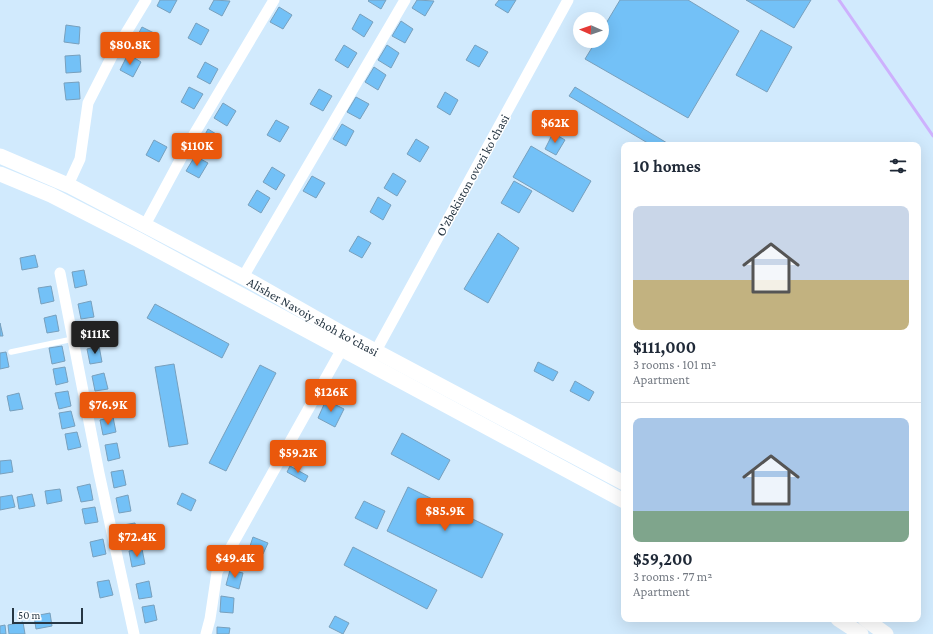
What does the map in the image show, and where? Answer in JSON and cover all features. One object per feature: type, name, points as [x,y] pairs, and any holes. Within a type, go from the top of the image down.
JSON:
[{"type":"main road","name":"Alisher Navoiy shoh ko'chasi","points":[[0,156],[68,185],[243,277],[345,343]]},
{"type":"main road","name":"Alisher Navoiy shoh ko'chasi","points":[[0,174],[51,195],[345,343],[621,499]]},
{"type":"main road","name":"Alisher Navoiy shoh ko'chasi","points":[[372,358],[621,482]]},
{"type":"main road","points":[[843,622],[861,634]]},
{"type":"main road","points":[[869,622],[886,634]]},
{"type":"street","points":[[68,185],[80,159],[88,103],[112,56],[146,0]]},
{"type":"street","points":[[145,225],[193,136],[274,0]]},
{"type":"street","points":[[243,277],[405,0]]},
{"type":"street","name":"O'zbekiston ovozi ko'chasi","points":[[372,358],[568,0]]},
{"type":"street","points":[[60,273],[99,473],[134,634]]},
{"type":"street","points":[[206,634],[210,619],[217,572],[345,343]]},
{"type":"lane","points":[[11,352],[73,339]]},
{"type":"building","points":[[160,0],[177,0],[170,13],[157,6]]},
{"type":"building","points":[[214,0],[230,1],[222,16],[209,9]]},
{"type":"building","points":[[386,0],[381,9],[368,1]]},
{"type":"building","points":[[417,0],[434,1],[425,16],[412,8]]},
{"type":"building","points":[[499,0],[516,0],[508,13],[495,5]]},
{"type":"building","points":[[620,0],[688,0],[739,31],[688,118],[585,59],[592,48],[609,48],[609,18]]},
{"type":"building","points":[[746,0],[811,0],[794,28]]},
{"type":"building","points":[[279,7],[292,15],[283,29],[270,22]]},
{"type":"building","points":[[360,14],[373,22],[364,37],[352,29]]},
{"type":"building","points":[[401,21],[413,29],[405,43],[392,36]]},
{"type":"building","points":[[196,23],[209,30],[201,45],[188,38]]},
{"type":"building","points":[[66,25],[80,27],[79,44],[64,42]]},
{"type":"building","points":[[142,27],[156,34],[147,50],[134,42]]},
{"type":"building","points":[[761,30],[792,47],[767,92],[736,75]]},
{"type":"building","points":[[344,45],[357,53],[348,68],[335,60]]},
{"type":"building","points":[[387,45],[399,53],[391,68],[378,60]]},
{"type":"building","points":[[475,45],[488,52],[479,67],[466,60]]},
{"type":"building","points":[[128,54],[141,62],[133,77],[120,70]]},
{"type":"building","points":[[80,55],[81,72],[66,73],[65,56]]},
{"type":"building","points":[[205,62],[218,69],[210,84],[197,77]]},
{"type":"building","points":[[374,67],[386,75],[378,90],[365,82]]},
{"type":"building","points":[[79,82],[80,99],[66,100],[64,83]]},
{"type":"building","points":[[189,87],[203,94],[194,109],[181,102]]},
{"type":"building","points":[[575,87],[665,142],[646,142],[569,96]]},
{"type":"building","points":[[319,89],[332,96],[323,111],[310,104]]},
{"type":"building","points":[[445,92],[458,100],[450,115],[437,107]]},
{"type":"building","points":[[356,97],[369,104],[360,119],[347,112]]},
{"type":"building","points":[[223,103],[236,111],[227,126],[214,118]]},
{"type":"building","points":[[276,120],[289,127],[280,142],[267,135]]},
{"type":"building","points":[[342,124],[354,131],[346,146],[333,139]]},
{"type":"building","points":[[208,129],[221,137],[213,152],[200,144]]},
{"type":"building","points":[[553,133],[565,140],[556,155],[545,149]]},
{"type":"building","points":[[416,139],[429,147],[420,162],[407,154]]},
{"type":"building","points":[[154,140],[167,147],[159,162],[146,155]]},
{"type":"building","points":[[531,146],[591,181],[573,212],[513,177]]},
{"type":"building","points":[[195,156],[208,163],[199,178],[186,171]]},
{"type":"building","points":[[272,167],[285,175],[276,190],[263,182]]},
{"type":"building","points":[[393,173],[406,181],[397,196],[384,188]]},
{"type":"building","points":[[312,176],[325,183],[316,198],[303,191]]},
{"type":"building","points":[[514,181],[532,191],[519,213],[501,203]]},
{"type":"building","points":[[257,190],[270,198],[261,213],[248,205]]},
{"type":"building","points":[[378,197],[391,205],[383,220],[370,212]]},
{"type":"building","points":[[498,233],[519,248],[488,303],[464,289]]},
{"type":"building","points":[[358,236],[371,243],[362,258],[349,251]]},
{"type":"building","points":[[35,255],[38,267],[22,270],[20,258]]},
{"type":"building","points":[[84,270],[87,285],[75,288],[72,272]]},
{"type":"building","points":[[51,286],[54,301],[41,304],[38,288]]},
{"type":"building","points":[[91,301],[94,317],[81,319],[78,304]]},
{"type":"building","points":[[155,304],[229,344],[222,358],[147,318]]},
{"type":"building","points":[[56,315],[59,331],[47,333],[44,318]]},
{"type":"building","points":[[0,323],[3,336],[0,336]]},
{"type":"building","points":[[94,327],[97,342],[85,345],[82,329]]},
{"type":"building","points":[[62,346],[65,361],[52,364],[49,348]]},
{"type":"building","points":[[99,346],[102,362],[90,364],[87,349]]},
{"type":"building","points":[[6,352],[9,367],[0,369],[0,353]]},
{"type":"building","points":[[538,362],[558,372],[553,381],[534,371]]},
{"type":"building","points":[[174,364],[188,444],[169,447],[155,367]]},
{"type":"building","points":[[260,365],[276,373],[226,471],[209,463]]},
{"type":"building","points":[[65,367],[68,382],[56,385],[53,369]]},
{"type":"building","points":[[104,373],[108,389],[95,391],[92,376]]},
{"type":"building","points":[[575,381],[594,392],[589,401],[570,391]]},
{"type":"building","points":[[336,385],[354,395],[350,403],[332,394]]},
{"type":"building","points":[[68,391],[71,406],[59,409],[55,393]]},
{"type":"building","points":[[19,393],[23,409],[10,411],[7,396]]},
{"type":"building","points":[[109,396],[112,411],[99,414],[96,398]]},
{"type":"building","points":[[326,400],[344,409],[335,427],[318,418]]},
{"type":"building","points":[[71,411],[75,426],[62,429],[59,413]]},
{"type":"building","points":[[113,417],[116,432],[103,435],[100,420]]},
{"type":"building","points":[[77,432],[81,447],[68,450],[65,434]]},
{"type":"building","points":[[402,433],[450,460],[439,480],[391,454]]},
{"type":"building","points":[[117,443],[120,458],[108,461],[105,445]]},
{"type":"building","points":[[11,460],[13,472],[0,474],[0,461]]},
{"type":"building","points":[[290,466],[308,476],[305,482],[287,472]]},
{"type":"building","points":[[123,470],[126,485],[114,488],[111,472]]},
{"type":"building","points":[[90,484],[93,500],[81,502],[77,487]]},
{"type":"building","points":[[408,487],[503,534],[482,578],[387,531]]},
{"type":"building","points":[[60,489],[62,501],[47,504],[45,491]]},
{"type":"building","points":[[182,493],[196,500],[191,511],[177,504]]},
{"type":"building","points":[[32,494],[35,506],[19,509],[17,497]]},
{"type":"building","points":[[12,495],[15,507],[0,510],[0,497]]},
{"type":"building","points":[[128,495],[131,511],[119,513],[116,498]]},
{"type":"building","points":[[364,501],[385,511],[377,529],[355,518]]},
{"type":"building","points":[[95,507],[98,522],[85,524],[82,509]]},
{"type":"building","points":[[135,523],[139,538],[126,541],[123,525]]},
{"type":"building","points":[[253,537],[268,543],[263,554],[249,549]]},
{"type":"building","points":[[103,539],[106,554],[93,557],[90,542]]},
{"type":"building","points":[[353,547],[437,590],[427,609],[344,565]]},
{"type":"building","points":[[142,549],[145,564],[132,567],[129,551]]},
{"type":"building","points":[[230,570],[243,573],[239,589],[226,585]]},
{"type":"building","points":[[109,580],[113,595],[100,598],[97,582]]},
{"type":"building","points":[[149,581],[152,597],[139,599],[136,584]]},
{"type":"building","points":[[221,596],[234,598],[233,613],[220,612]]},
{"type":"building","points":[[154,605],[157,620],[145,623],[142,607]]},
{"type":"building","points":[[50,613],[52,626],[36,629],[34,616]]},
{"type":"building","points":[[335,616],[349,623],[343,634],[329,627]]},
{"type":"building","points":[[23,622],[25,634],[9,634],[8,625]]},
{"type":"building","points":[[5,625],[6,634],[0,634],[0,626]]},
{"type":"building","points":[[217,627],[230,628],[229,634],[217,634]]},
{"type":"waterway","points":[[839,0],[933,136]]}]
